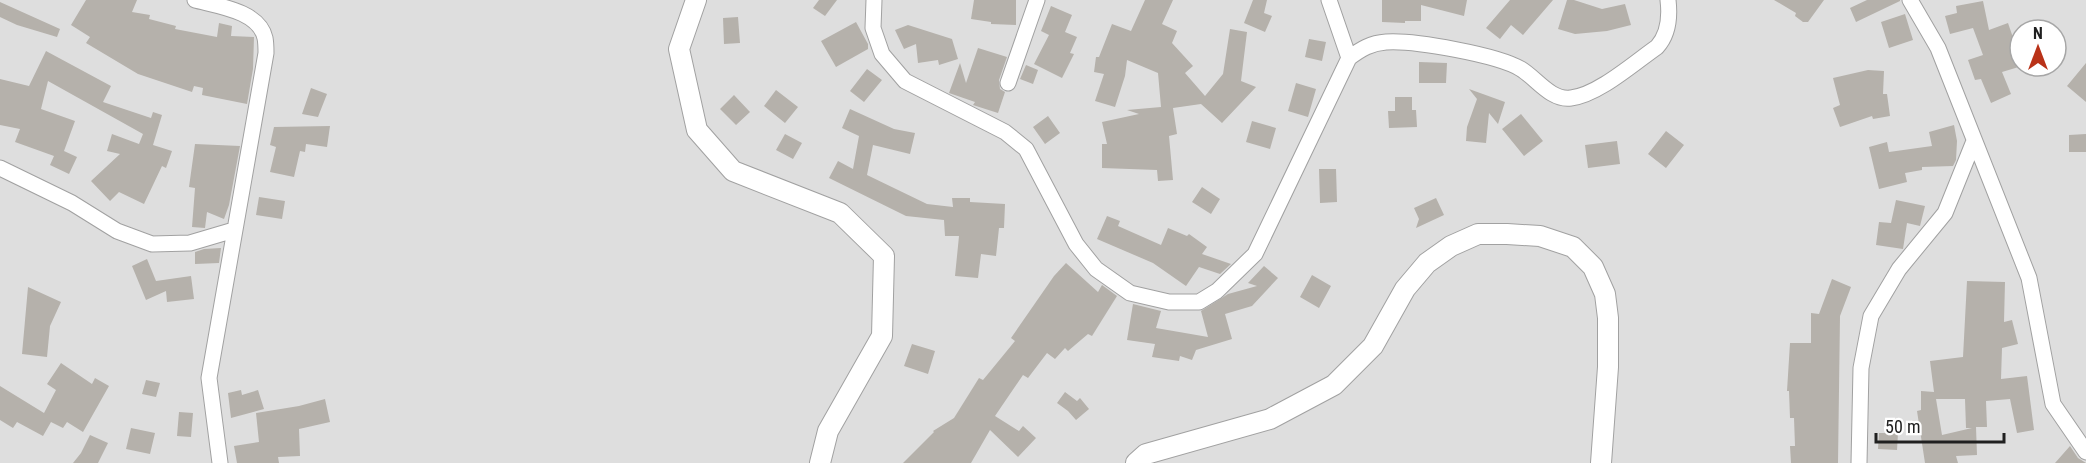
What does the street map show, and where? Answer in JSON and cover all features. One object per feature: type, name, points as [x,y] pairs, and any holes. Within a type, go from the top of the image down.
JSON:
[{"type":"street","points":[[195,0],[229,8],[249,17],[260,27],[265,38],[266,53],[209,378],[220,463]]},
{"type":"street","points":[[696,0],[679,49],[697,129],[733,171],[840,213],[884,256],[882,336],[828,431],[820,463]]},
{"type":"street","points":[[874,0],[873,28],[882,54],[905,81],[1005,132],[1026,148],[1076,243],[1096,269],[1130,293],[1169,302],[1199,302],[1217,291],[1255,254],[1349,58],[1364,46],[1386,42],[1427,45],[1498,60],[1521,69],[1554,94],[1568,99],[1589,94],[1657,47],[1664,39],[1668,26],[1668,0]]},
{"type":"street","points":[[1008,83],[1037,0]]},
{"type":"street","points":[[1329,0],[1349,58]]},
{"type":"street","points":[[1910,0],[1938,48],[2029,278],[2053,404],[2086,452]]},
{"type":"street","points":[[1859,463],[1861,368],[1871,315],[1899,269],[1945,213],[1974,141]]},
{"type":"street","points":[[0,168],[72,203],[117,231],[152,244],[189,243],[234,230]]},
{"type":"street","points":[[1136,463],[1146,454],[1270,419],[1334,385],[1373,346],[1405,289],[1427,263],[1451,246],[1478,234],[1507,234],[1540,236],[1573,247],[1593,267],[1605,294],[1608,318],[1608,357],[1601,463]]},
{"type":"shaded area","points":[[0,0],[2086,0],[2086,463],[0,463]]},
{"type":"building","points":[[86,0],[137,0],[132,12],[150,15],[149,19],[176,26],[175,29],[217,37],[219,23],[232,26],[231,36],[254,37],[253,69],[247,104],[202,95],[203,88],[194,86],[192,92],[138,74],[86,43],[90,37],[71,25]]},
{"type":"building","points":[[819,0],[837,0],[825,16],[813,8]]},
{"type":"building","points":[[974,0],[1016,0],[1016,25],[991,24],[991,22],[971,19]]},
{"type":"building","points":[[1145,0],[1173,0],[1162,24],[1177,31],[1172,43],[1193,66],[1185,73],[1205,96],[1223,74],[1230,29],[1247,32],[1241,81],[1256,87],[1222,123],[1201,104],[1173,108],[1177,134],[1169,136],[1173,180],[1158,181],[1157,170],[1102,168],[1102,144],[1107,144],[1102,122],[1139,114],[1127,110],[1161,107],[1158,73],[1127,60],[1125,76],[1115,107],[1095,101],[1104,74],[1094,72],[1096,57],[1099,57],[1112,24],[1131,31]]},
{"type":"building","points":[[1253,0],[1267,0],[1264,13],[1272,16],[1265,32],[1244,23]]},
{"type":"building","points":[[1382,0],[1467,0],[1464,16],[1421,5],[1421,21],[1405,21],[1405,23],[1382,22]]},
{"type":"building","points":[[1510,0],[1553,0],[1523,35],[1511,25],[1500,39],[1486,28]]},
{"type":"building","points":[[1567,0],[1602,9],[1625,4],[1631,25],[1607,31],[1575,34],[1558,29]]},
{"type":"building","points":[[1774,0],[1824,0],[1808,22],[1803,22],[1795,16],[1796,13]]},
{"type":"building","points":[[1867,0],[1900,1],[1856,22],[1850,8]]},
{"type":"building","points":[[1983,1],[1989,30],[2008,23],[2008,70],[2002,72],[2011,94],[1991,103],[1981,79],[1975,80],[1968,60],[1983,55],[1973,28],[1950,34],[1945,16],[1957,13],[1956,6]]},
{"type":"building","points":[[0,2],[60,29],[57,37],[17,25],[0,17]]},
{"type":"building","points":[[1051,6],[1072,15],[1065,32],[1077,37],[1070,53],[1074,54],[1062,78],[1034,64],[1049,35],[1041,31]]},
{"type":"building","points":[[1905,14],[1913,40],[1889,48],[1881,22]]},
{"type":"building","points":[[738,17],[740,43],[724,44],[723,18]]},
{"type":"building","points":[[856,22],[868,44],[868,49],[836,67],[821,41]]},
{"type":"building","points":[[908,25],[952,39],[958,59],[939,65],[938,60],[918,63],[916,44],[904,49],[895,30]]},
{"type":"building","points":[[1309,39],[1326,42],[1322,61],[1305,57]]},
{"type":"building","points":[[978,48],[1007,57],[999,80],[1000,89],[1005,92],[998,113],[973,105],[975,102],[949,93],[960,63],[966,83]]},
{"type":"building","points":[[46,51],[111,86],[103,102],[151,118],[153,112],[162,115],[153,145],[172,151],[166,168],[162,166],[144,204],[119,192],[110,201],[91,181],[120,154],[107,151],[112,134],[139,144],[143,134],[48,81],[41,109],[75,121],[64,151],[77,157],[69,174],[50,165],[54,156],[15,142],[20,129],[0,125],[0,79],[29,86]]},
{"type":"building","points":[[1419,62],[1447,63],[1446,83],[1419,83]]},
{"type":"building","points":[[2086,63],[2086,102],[2067,86]]},
{"type":"building","points":[[1026,65],[1038,70],[1033,84],[1020,79]]},
{"type":"building","points":[[867,69],[882,80],[864,102],[850,91]]},
{"type":"building","points":[[1868,70],[1884,71],[1883,94],[1887,94],[1890,116],[1873,119],[1872,116],[1840,127],[1833,108],[1840,105],[1833,78]]},
{"type":"building","points":[[1296,83],[1316,89],[1308,117],[1288,111]]},
{"type":"building","points":[[311,88],[327,94],[318,117],[302,114]]},
{"type":"building","points":[[1469,89],[1505,102],[1498,124],[1489,113],[1486,143],[1466,141],[1467,127],[1477,99]]},
{"type":"building","points":[[776,90],[798,107],[785,123],[764,106]]},
{"type":"building","points":[[734,95],[750,112],[736,125],[720,109]]},
{"type":"building","points":[[1395,97],[1412,97],[1412,110],[1416,110],[1417,127],[1389,128],[1388,111],[1395,111]]},
{"type":"building","points":[[850,109],[894,129],[915,133],[910,154],[873,145],[867,175],[927,204],[953,207],[952,198],[970,198],[970,202],[1005,204],[1004,228],[999,228],[996,256],[981,254],[978,278],[955,276],[959,236],[945,236],[944,220],[906,216],[829,178],[838,161],[853,169],[859,136],[842,128]]},
{"type":"building","points":[[1521,114],[1543,141],[1524,156],[1502,129]]},
{"type":"building","points":[[1048,116],[1060,133],[1045,144],[1033,127]]},
{"type":"building","points":[[1252,121],[1276,128],[1270,149],[1246,142]]},
{"type":"building","points":[[1954,125],[1957,141],[1956,160],[1953,166],[1922,167],[1922,170],[1905,173],[1907,182],[1879,189],[1869,147],[1887,142],[1889,152],[1932,146],[1929,132]]},
{"type":"building","points":[[330,126],[327,147],[306,144],[305,152],[300,151],[294,177],[270,172],[276,147],[270,145],[274,127]]},
{"type":"building","points":[[1666,131],[1684,145],[1666,168],[1648,154]]},
{"type":"building","points":[[785,134],[802,143],[793,159],[776,150]]},
{"type":"building","points":[[2086,134],[2086,152],[2069,152],[2069,135]]},
{"type":"building","points":[[1617,141],[1620,164],[1588,168],[1585,145]]},
{"type":"building","points":[[195,144],[240,146],[229,205],[224,219],[207,212],[205,228],[192,227],[195,188],[189,187]]},
{"type":"building","points":[[1319,169],[1336,169],[1337,202],[1320,203]]},
{"type":"building","points":[[1202,187],[1220,199],[1211,214],[1192,202]]},
{"type":"building","points":[[259,197],[285,201],[282,219],[256,215]]},
{"type":"building","points":[[1436,198],[1444,215],[1416,228],[1419,219],[1414,208]]},
{"type":"building","points":[[1896,200],[1925,206],[1920,226],[1907,223],[1903,249],[1876,245],[1879,222],[1891,223]]},
{"type":"building","points":[[1107,216],[1120,221],[1118,226],[1161,245],[1168,228],[1187,236],[1189,234],[1207,247],[1202,254],[1231,264],[1220,274],[1199,267],[1186,286],[1153,263],[1097,239]]},
{"type":"building","points":[[221,248],[219,263],[195,264],[195,252]]},
{"type":"building","points":[[147,259],[156,281],[191,276],[194,299],[167,302],[166,291],[146,300],[132,266]]},
{"type":"building","points":[[1066,263],[1098,292],[1102,285],[1117,296],[1092,336],[1088,334],[1068,351],[1065,348],[1055,359],[1047,353],[1028,378],[1023,375],[995,416],[1019,431],[1023,426],[1036,438],[1018,457],[990,430],[971,463],[903,463],[933,431],[954,418],[979,378],[983,380],[1015,341],[1011,338],[1054,276]]},
{"type":"building","points":[[1264,266],[1278,278],[1252,306],[1225,314],[1232,339],[1196,350],[1192,360],[1180,356],[1179,361],[1152,357],[1155,344],[1127,340],[1133,304],[1161,311],[1156,328],[1208,337],[1201,311],[1228,294],[1257,286],[1248,283]]},
{"type":"building","points":[[1312,275],[1331,286],[1319,308],[1300,297]]},
{"type":"building","points":[[1832,279],[1851,287],[1840,316],[1838,463],[1791,463],[1790,446],[1795,446],[1794,418],[1790,418],[1789,391],[1787,391],[1790,343],[1811,343],[1811,313],[1819,314]]},
{"type":"building","points":[[1967,281],[2005,282],[2004,322],[2012,320],[2018,344],[2002,348],[2001,379],[2027,376],[2034,430],[2017,433],[2010,399],[1986,401],[1987,427],[1976,427],[1977,455],[1956,456],[1958,463],[1925,463],[1917,411],[1921,410],[1921,391],[1934,392],[1930,361],[1963,357]],"holes":[[[1936,399],[1965,399],[1966,428],[1972,428],[1942,435]]]},
{"type":"building","points":[[28,287],[61,302],[50,326],[47,357],[22,354]]},
{"type":"building","points":[[912,344],[935,351],[928,374],[904,366]]},
{"type":"building","points":[[61,363],[92,384],[95,378],[109,386],[83,432],[67,422],[63,428],[51,422],[43,436],[17,422],[13,428],[0,420],[0,386],[44,413],[56,390],[47,384]]},
{"type":"building","points":[[146,380],[160,383],[156,397],[142,394]]},
{"type":"building","points":[[241,390],[242,395],[258,390],[264,409],[231,418],[228,393]]},
{"type":"building","points":[[1065,392],[1077,401],[1080,398],[1089,409],[1076,420],[1057,403]]},
{"type":"building","points":[[325,399],[330,422],[299,429],[300,456],[278,457],[279,463],[237,463],[234,446],[259,442],[256,413]]},
{"type":"building","points":[[179,412],[193,413],[191,437],[177,436]]},
{"type":"building","points":[[131,428],[155,433],[150,454],[126,449]]},
{"type":"building","points":[[1879,433],[1898,433],[1897,450],[1878,449]]},
{"type":"building","points":[[90,435],[108,443],[98,463],[73,463],[81,453]]},
{"type":"building","points":[[2070,446],[2078,458],[2086,463],[2055,463]]}]
